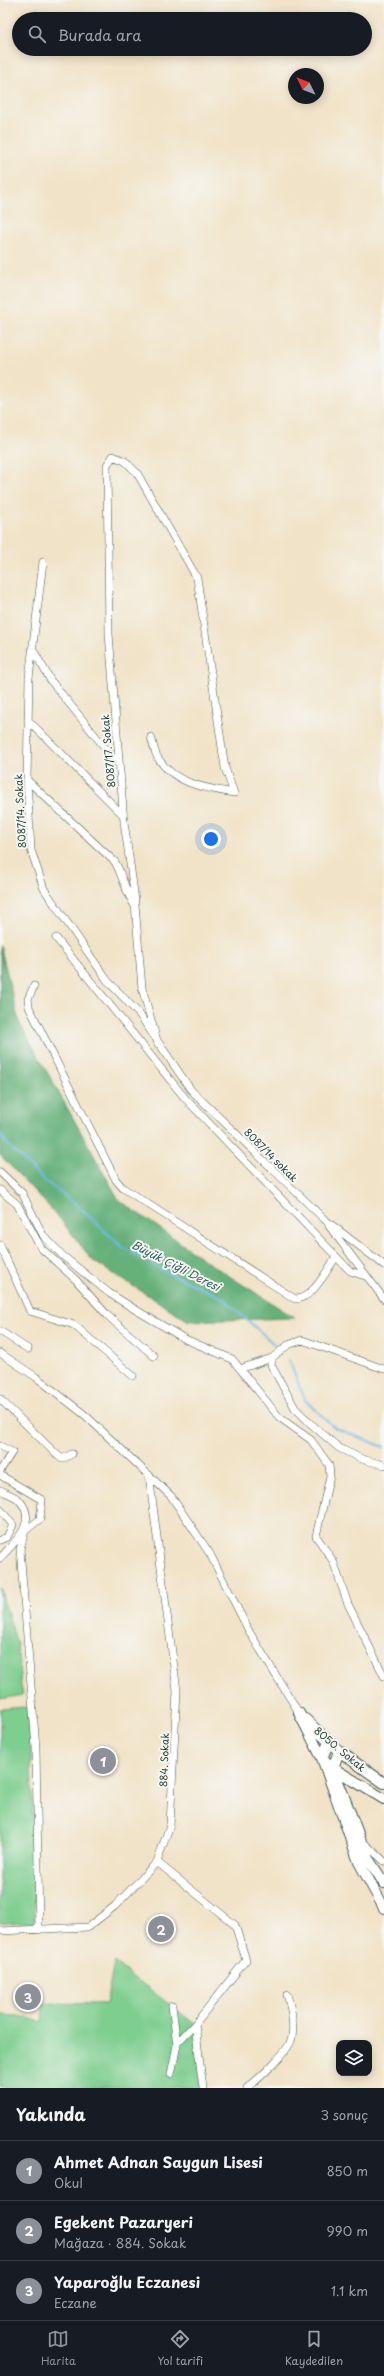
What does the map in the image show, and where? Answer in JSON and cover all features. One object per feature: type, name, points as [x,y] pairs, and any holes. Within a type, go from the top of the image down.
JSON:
[{"type":"street","name":"8087/17. Sokak","points":[[151,737],[157,757],[174,774],[194,785],[234,793],[225,768],[197,578],[137,473],[125,461],[113,456],[107,465],[109,634],[119,765],[123,815],[135,906],[142,988],[158,1044]]},
{"type":"street","name":"8087/14. Sokak","points":[[43,562],[29,678],[27,780],[31,850],[44,889],[107,980],[139,1014],[158,1044]]},
{"type":"street","points":[[32,647],[50,681],[119,765]]},
{"type":"street","points":[[28,720],[110,800],[123,815]]},
{"type":"street","points":[[27,780],[115,862],[122,874],[126,892],[135,906]]},
{"type":"street","points":[[56,938],[184,1097],[336,1258],[350,1271],[365,1276]]},
{"type":"street","points":[[34,986],[28,999],[29,1007],[116,1180],[123,1188],[295,1299],[300,1299],[310,1292],[336,1258]]},
{"type":"street","name":"8087/14 sokak","points":[[158,1044],[191,1090],[324,1219],[384,1265]]},
{"type":"street","points":[[0,1172],[22,1193],[43,1235],[79,1269],[109,1293],[185,1339],[232,1359],[279,1417],[311,1440],[328,1465],[330,1476],[329,1490],[316,1536],[333,1561],[348,1604],[384,1676]]},
{"type":"street","points":[[0,1190],[17,1204],[42,1248],[76,1280],[108,1316],[154,1356]]},
{"type":"street","points":[[324,1219],[365,1276],[384,1299]]},
{"type":"street","points":[[0,1245],[30,1311],[74,1326],[133,1376]]},
{"type":"street","points":[[0,1331],[28,1349]]},
{"type":"street","points":[[240,1369],[272,1358],[288,1345],[302,1340],[384,1369]]},
{"type":"street","points":[[0,1353],[36,1377],[85,1415],[171,1496],[210,1554],[250,1633],[299,1713],[322,1758],[359,1862],[384,1908]]},
{"type":"street","points":[[272,1358],[271,1365],[281,1386],[295,1408],[310,1423],[339,1448],[362,1459],[384,1465]]},
{"type":"street","points":[[0,1400],[62,1459],[72,1454]]},
{"type":"street","points":[[0,1446],[12,1452],[0,1471]]},
{"type":"street","points":[[0,1475],[42,1500],[40,1519],[25,1531],[0,1558]]},
{"type":"street","name":"884. Sokak","points":[[0,1931],[88,1927],[115,1906],[157,1862],[170,1825],[177,1691],[149,1475]]},
{"type":"street","points":[[0,1490],[19,1500],[27,1512],[25,1531],[20,1549],[36,1741],[39,1930]]},
{"type":"street","points":[[0,1510],[13,1525],[7,1537],[0,1540]]},
{"type":"street","name":"8050. Sokak","points":[[299,1713],[339,1751],[384,1783]]},
{"type":"street","points":[[322,1758],[329,1742]]},
{"type":"street","points":[[339,1751],[334,1759],[333,1768],[367,1857],[384,1883]]},
{"type":"street","name":"8050. Sokak","points":[[322,1758],[333,1768],[384,1799]]},
{"type":"street","points":[[361,1840],[384,1861]]},
{"type":"street","points":[[157,1862],[235,1925],[246,1960],[195,2024],[177,2042]]},
{"type":"street","points":[[247,2088],[260,2078],[291,2040],[292,2008],[287,1995]]},
{"type":"street","points":[[171,2074],[177,2042],[172,2006]]},
{"type":"street","points":[[195,2024],[203,2088]]},
{"type":"green space","points":[[0,945],[19,1022],[119,1200],[212,1265],[295,1318],[189,1321],[93,1261],[57,1215],[0,1155]]},
{"type":"green space","points":[[0,1588],[17,1644],[22,1695],[0,1699]]},
{"type":"green space","points":[[24,1707],[30,1709],[35,1922],[0,1923],[0,1709]]},
{"type":"green space","points":[[114,1962],[195,2024],[201,2088],[0,2088],[0,2015],[19,2016],[42,2022],[43,2003],[106,2004]]},
{"type":"waterway","name":"Büyük Çiğli Deresi","points":[[0,1133],[4,1141],[45,1181],[79,1207],[121,1246],[160,1269],[223,1298],[276,1346]]},
{"type":"waterway","name":"Büyük Çiğli Deresi","points":[[289,1360],[305,1400],[335,1428],[384,1447]]},
{"type":"place","name":"Ahmet Adnan Saygun Lisesi","points":[[103,1761]]},
{"type":"place","name":"Egekent Pazaryeri","points":[[161,1929]]},
{"type":"place","name":"Yaparoğlu Eczanesi","points":[[28,1997]]}]
